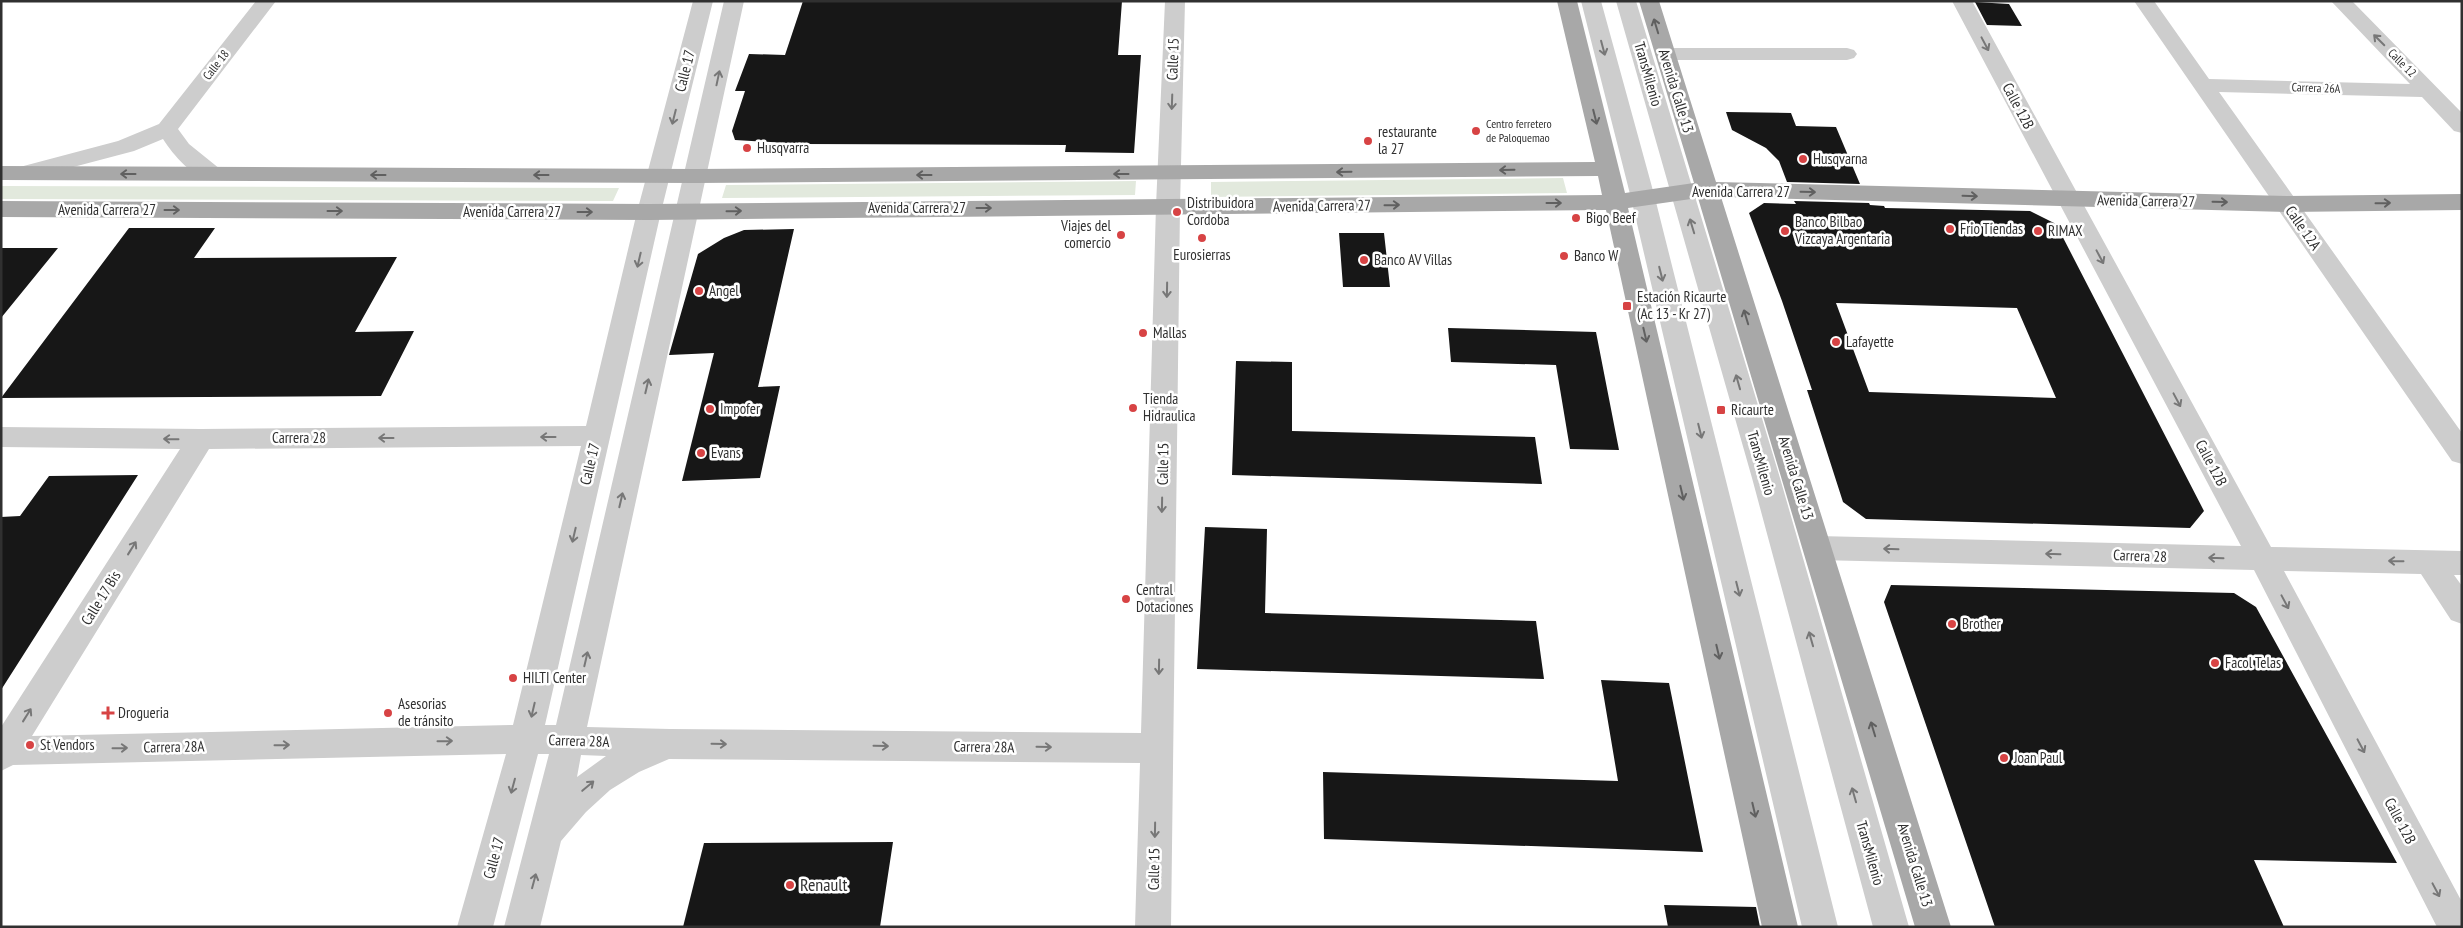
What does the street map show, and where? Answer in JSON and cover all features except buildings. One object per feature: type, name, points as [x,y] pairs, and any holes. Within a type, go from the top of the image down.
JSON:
[{"type":"main road","points":[[1567,1],[1608,169],[1780,927]]},
{"type":"main road","name":"Avenida Calle 13","points":[[1649,1],[1665,54],[1694,191],[1817,548],[1933,927]]},
{"type":"main road","points":[[1,173],[696,176],[1608,169]]},
{"type":"main road","name":"Avenida Carrera 27","points":[[1,209],[685,212],[1326,206],[1615,202],[1694,191],[2287,204],[2462,202]]},
{"type":"street","name":"Calle 18","points":[[167,129],[266,1]]},
{"type":"street","name":"Calle 17","points":[[475,927],[526,739],[649,212],[703,1]]},
{"type":"street","points":[[522,927],[546,836],[568,740],[685,212],[696,176],[734,1]]},
{"type":"street","name":"Calle 15","points":[[1156,926],[1157,748],[1168,206],[1175,1]]},
{"type":"street","points":[[1591,1],[1643,198],[1820,927]]},
{"type":"street","name":"TransMilenio","points":[[1626,1],[1694,191],[1766,478],[1891,927]]},
{"type":"street","name":"Calle 12B","points":[[1962,1],[2263,559],[2456,927]]},
{"type":"street","name":"Calle 12A","points":[[2144,1],[2462,454]]},
{"type":"street","name":"Calle 12","points":[[2341,1],[2462,126]]},
{"type":"street","points":[[1665,54],[1847,54]]},
{"type":"street","name":"Carrera 26A","points":[[2203,85],[2429,91]]},
{"type":"street","points":[[24,173],[117,149],[167,129],[181,149],[212,174]]},
{"type":"street","name":"Carrera 28","points":[[1,437],[201,439],[597,436]]},
{"type":"street","name":"Calle 17 Bis","points":[[2,753],[201,439]]},
{"type":"street","name":"Carrera 28","points":[[1817,548],[2462,563]]},
{"type":"street","points":[[2429,562],[2462,612]]},
{"type":"street","name":"Carrera 28A","points":[[2,753],[526,739],[670,744],[1157,748]]},
{"type":"street","points":[[546,836],[566,808],[602,775],[640,755],[670,744]]},
{"type":"shaded area","points":[[1563,178],[1567,193],[1211,197],[1211,182]]},
{"type":"shaded area","points":[[1136,181],[1135,195],[722,198],[726,185]]},
{"type":"shaded area","points":[[1,186],[619,188],[613,201],[1,199]]},
{"type":"place","name":"Centro ferretero de Paloquemao","points":[[1476,131]]},
{"type":"place","name":"restaurante la 27","points":[[1368,141]]},
{"type":"place","name":"Husqvarra","points":[[747,148]]},
{"type":"place","name":"Husqvarna","points":[[1803,159]]},
{"type":"place","name":"Distribuidora Cordoba","points":[[1177,212]]},
{"type":"place","name":"Bigo Beef","points":[[1576,218]]},
{"type":"place","name":"Frio Tiendas","points":[[1950,229]]},
{"type":"place","name":"Banco Bilbao Vizcaya Argentaria","points":[[1785,231]]},
{"type":"place","name":"RIMAX","points":[[2038,231]]},
{"type":"place","name":"Viajes del comercio","points":[[1121,235]]},
{"type":"place","name":"Eurosierras","points":[[1202,238]]},
{"type":"place","name":"Banco W","points":[[1564,256]]},
{"type":"place","name":"Banco AV Villas","points":[[1364,260]]},
{"type":"place","name":"Angel","points":[[699,291]]},
{"type":"place","name":"Estación Ricaurte (Ac 13 - Kr 27)","points":[[1627,306]]},
{"type":"place","name":"Mallas","points":[[1143,333]]},
{"type":"place","name":"Lafayette","points":[[1836,342]]},
{"type":"place","name":"Tienda Hidraulica","points":[[1133,408]]},
{"type":"place","name":"Impofer","points":[[710,409]]},
{"type":"place","name":"Ricaurte","points":[[1721,410]]},
{"type":"place","name":"Evans","points":[[701,453]]},
{"type":"place","name":"Central Dotaciones","points":[[1126,599]]},
{"type":"place","name":"Brother","points":[[1952,624]]},
{"type":"place","name":"Facol Telas","points":[[2215,663]]},
{"type":"place","name":"HILTI Center","points":[[513,678]]},
{"type":"place","name":"Drogueria","points":[[108,713]]},
{"type":"place","name":"Asesorias de tránsito","points":[[388,713]]},
{"type":"place","name":"St Vendors","points":[[30,745]]},
{"type":"place","name":"Joan Paul","points":[[2004,758]]},
{"type":"place","name":"Renault","points":[[790,885]]}]
